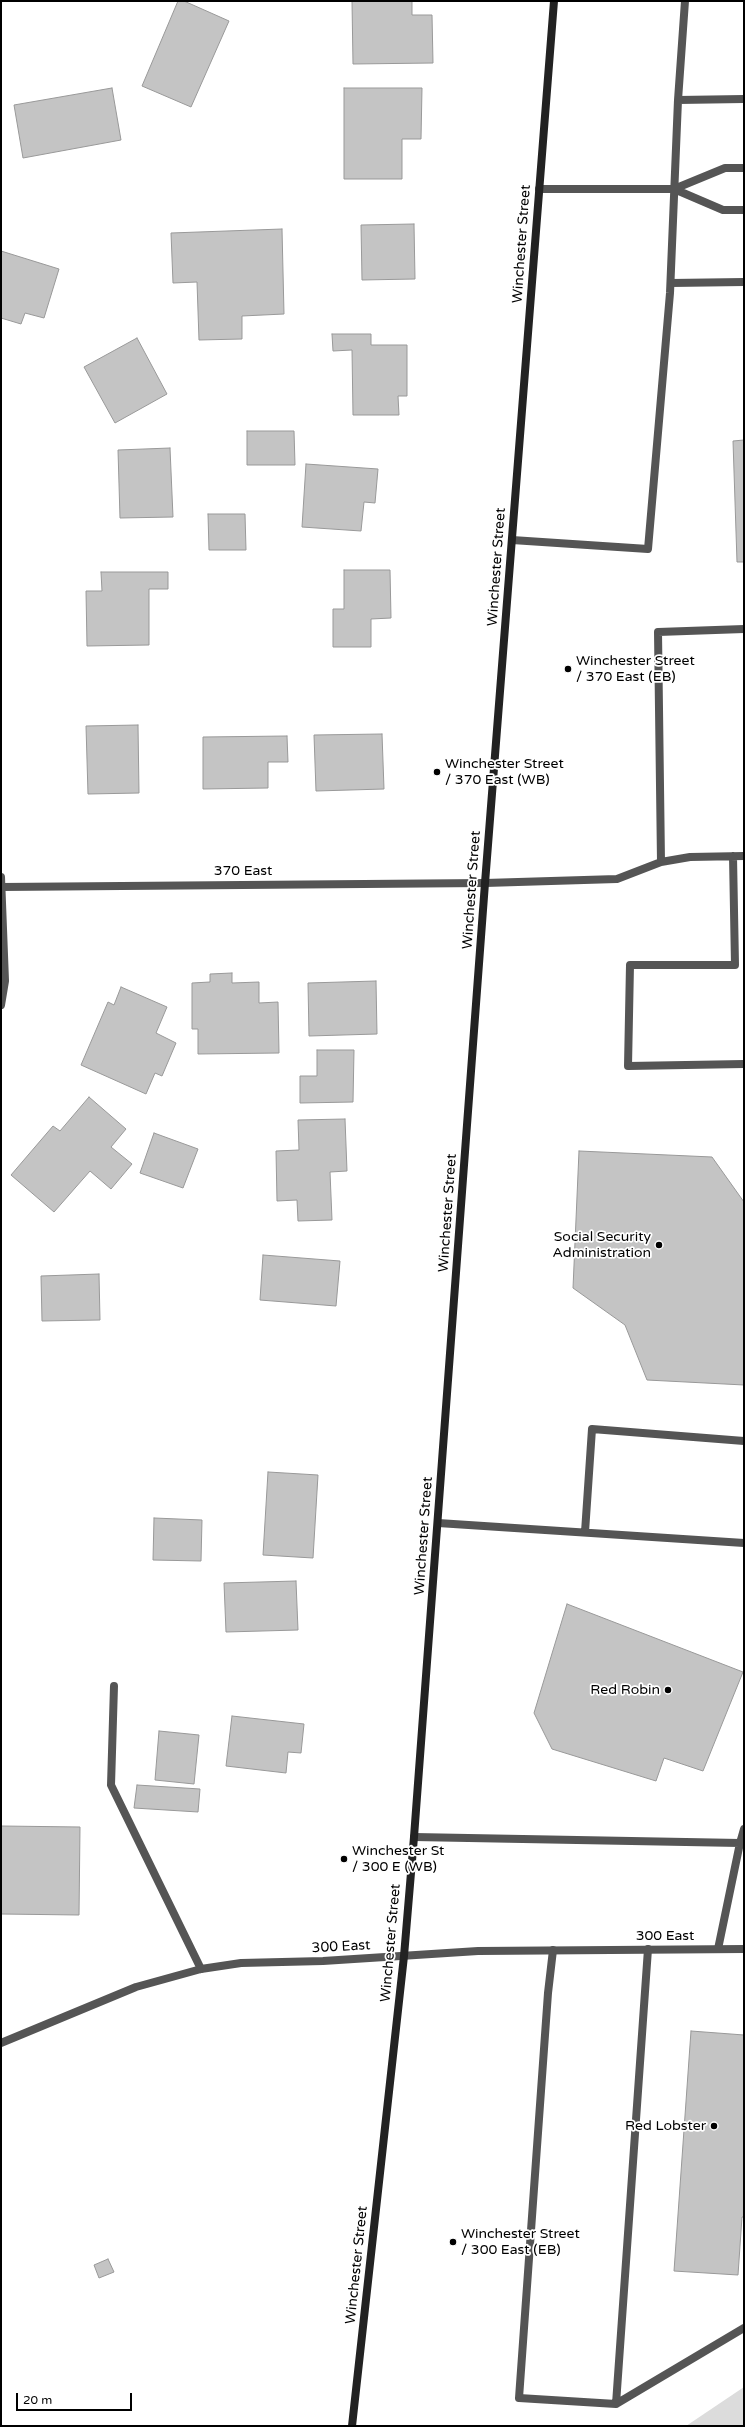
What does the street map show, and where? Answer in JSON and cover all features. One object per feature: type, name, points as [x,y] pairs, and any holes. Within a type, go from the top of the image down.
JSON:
[{"type":"main road","name":"Winchester Street","points":[[352,2426],[404,1956],[414,1836],[485,883],[554,1]]},
{"type":"street","points":[[512,540],[648,549],[671,283],[678,100],[685,1]]},
{"type":"street","points":[[678,100],[744,100]]},
{"type":"street","points":[[539,190],[674,189],[725,168],[744,168]]},
{"type":"street","points":[[674,189],[724,210],[744,210]]},
{"type":"street","points":[[671,283],[744,282]]},
{"type":"street","points":[[661,862],[658,632],[744,629]]},
{"type":"street","name":"370 East","points":[[1,887],[485,883],[617,879],[661,862],[690,856],[744,856]]},
{"type":"street","points":[[733,856],[735,965],[630,965],[628,1066],[744,1064]]},
{"type":"street","points":[[1,877],[5,981],[1,1005]]},
{"type":"street","points":[[585,1532],[592,1429],[744,1441]]},
{"type":"street","points":[[438,1523],[744,1543]]},
{"type":"street","points":[[114,1686],[111,1784],[201,1970]]},
{"type":"street","points":[[718,1949],[744,1829]]},
{"type":"street","points":[[414,1836],[740,1843]]},
{"type":"street","points":[[616,2404],[648,1949]]},
{"type":"street","name":"300 East","points":[[1,2043],[136,1987],[201,1970],[241,1963],[404,1956],[478,1951],[744,1949]]},
{"type":"street","points":[[553,1950],[547,2001],[519,2398],[616,2404],[744,2328]]},
{"type":"shaded area","points":[[744,2387],[744,2426],[686,2426]]},
{"type":"building","points":[[178,1],[184,1],[229,21],[191,107],[142,86]]},
{"type":"building","points":[[352,1],[412,1],[412,15],[432,15],[433,63],[353,64]]},
{"type":"building","points":[[112,88],[121,140],[23,158],[14,105]]},
{"type":"building","points":[[344,88],[422,88],[421,139],[402,139],[402,179],[344,179]]},
{"type":"building","points":[[414,224],[415,279],[362,280],[361,225]]},
{"type":"building","points":[[282,229],[284,314],[242,316],[242,339],[199,340],[197,282],[173,283],[171,233]]},
{"type":"building","points":[[1,251],[59,269],[44,318],[25,313],[21,324],[1,318]]},
{"type":"building","points":[[332,334],[371,334],[371,345],[407,345],[407,396],[398,396],[399,415],[353,415],[352,350],[333,351]]},
{"type":"building","points":[[137,338],[167,394],[115,423],[84,367]]},
{"type":"building","points":[[247,431],[294,431],[295,465],[247,465]]},
{"type":"building","points":[[744,440],[744,562],[737,562],[733,441]]},
{"type":"building","points":[[170,448],[173,517],[120,518],[118,450]]},
{"type":"building","points":[[306,464],[378,469],[375,503],[364,502],[361,531],[302,527]]},
{"type":"building","points":[[208,514],[245,514],[246,550],[209,550]]},
{"type":"building","points":[[344,570],[390,570],[391,618],[371,619],[371,647],[333,647],[333,609],[344,609]]},
{"type":"building","points":[[101,572],[168,572],[168,589],[149,589],[149,645],[87,646],[86,591],[102,591]]},
{"type":"building","points":[[138,725],[139,793],[88,794],[86,726]]},
{"type":"building","points":[[382,734],[384,789],[316,791],[314,735]]},
{"type":"building","points":[[287,736],[288,762],[268,762],[268,788],[203,789],[203,737]]},
{"type":"building","points":[[232,973],[232,983],[259,982],[259,1003],[278,1002],[279,1053],[198,1054],[198,1029],[192,1029],[192,983],[210,982],[210,974]]},
{"type":"building","points":[[376,981],[377,1034],[309,1036],[308,983]]},
{"type":"building","points":[[121,987],[167,1007],[156,1033],[176,1043],[162,1076],[155,1073],[146,1094],[81,1065],[108,1002],[114,1005]]},
{"type":"building","points":[[317,1050],[354,1050],[353,1102],[300,1103],[300,1076],[317,1076]]},
{"type":"building","points":[[89,1097],[126,1129],[111,1147],[132,1164],[111,1189],[90,1171],[54,1212],[11,1175],[53,1126],[60,1131]]},
{"type":"building","points":[[345,1119],[347,1171],[330,1172],[332,1220],[298,1221],[297,1200],[277,1201],[276,1151],[299,1150],[298,1120]]},
{"type":"building","points":[[154,1133],[198,1149],[183,1188],[140,1173]]},
{"type":"building","name":"Social Security Administration","points":[[579,1151],[712,1157],[744,1202],[744,1385],[647,1380],[625,1325],[573,1288]]},
{"type":"building","points":[[263,1255],[340,1261],[336,1306],[260,1300]]},
{"type":"building","points":[[99,1274],[100,1320],[42,1321],[41,1276]]},
{"type":"building","points":[[268,1472],[318,1475],[313,1558],[263,1555]]},
{"type":"building","points":[[154,1518],[202,1520],[201,1561],[153,1560]]},
{"type":"building","points":[[296,1581],[298,1630],[226,1632],[224,1583]]},
{"type":"building","points":[[567,1604],[743,1672],[703,1771],[664,1758],[656,1781],[552,1749],[534,1713]]},
{"type":"building","points":[[232,1716],[304,1724],[301,1753],[288,1752],[286,1773],[226,1766]]},
{"type":"building","points":[[159,1731],[199,1735],[194,1784],[155,1780]]},
{"type":"building","points":[[137,1785],[200,1789],[198,1812],[134,1808]]},
{"type":"building","points":[[1,1826],[80,1827],[79,1915],[1,1914]]},
{"type":"building","name":"Red Lobster","points":[[691,2031],[744,2035],[744,2217],[742,2217],[738,2275],[674,2271]]},
{"type":"building","points":[[108,2259],[114,2272],[99,2278],[94,2265]]},
{"type":"place","name":"Winchester Street / 370 East (EB)","points":[[568,669]]},
{"type":"place","name":"Winchester Street / 370 East (WB)","points":[[437,772]]},
{"type":"place","name":"Social Security Administration","points":[[659,1245]]},
{"type":"place","name":"Red Robin","points":[[668,1690]]},
{"type":"place","name":"Winchester St / 300 E (WB)","points":[[344,1859]]},
{"type":"place","name":"Red Lobster","points":[[714,2126]]},
{"type":"place","name":"Winchester Street / 300 East (EB)","points":[[453,2242]]}]
